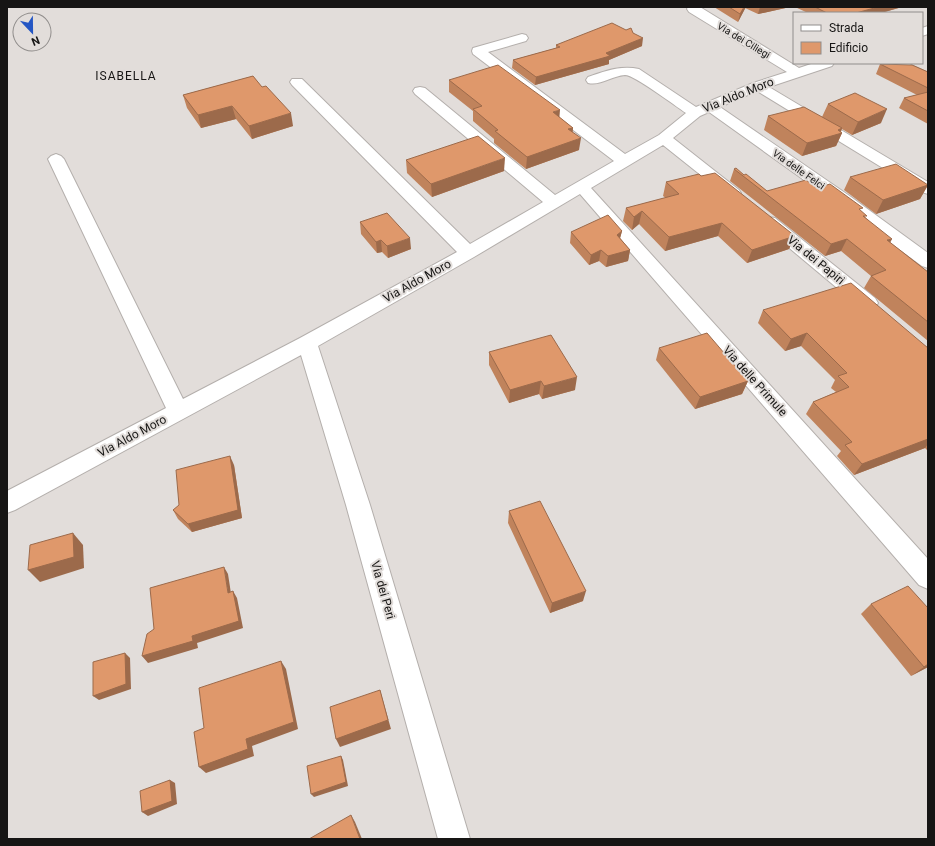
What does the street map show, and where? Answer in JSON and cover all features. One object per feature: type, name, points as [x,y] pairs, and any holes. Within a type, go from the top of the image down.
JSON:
[{"type":"street","name":"Via dei Ciliegi","points":[[694,7],[693,9],[797,72]]},
{"type":"street","points":[[522,38],[478,51],[624,161]]},
{"type":"street","name":"Via Aldo Moro","points":[[7,503],[307,343],[468,253],[664,138],[702,109],[758,86],[824,64]]},
{"type":"street","points":[[898,64],[928,78]]},
{"type":"street","name":"Via delle Felci","points":[[594,80],[616,71],[625,70],[634,72],[702,109],[845,201],[928,262]]},
{"type":"street","points":[[297,82],[468,253]]},
{"type":"street","points":[[758,86],[928,189]]},
{"type":"street","points":[[420,91],[553,202]]},
{"type":"street","name":"Via dei Papiri","points":[[664,138],[879,312]]},
{"type":"street","points":[[56,159],[178,411]]},
{"type":"street","name":"Via delle Primule","points":[[581,186],[928,577]]},
{"type":"street","name":"Via dei Peri","points":[[307,343],[358,505],[454,839]]},
{"type":"building","points":[[729,7],[744,7],[740,14]]},
{"type":"building","points":[[815,7],[878,7],[860,12],[825,12]]},
{"type":"building","points":[[612,23],[626,30],[631,28],[633,33],[643,38],[606,53],[610,56],[536,77],[513,60],[560,47],[556,45]]},
{"type":"building","points":[[880,64],[912,65],[928,72],[928,88]]},
{"type":"building","points":[[498,65],[560,110],[553,112],[573,128],[568,129],[581,138],[527,157],[495,131],[498,130],[473,109],[482,106],[449,80]]},
{"type":"building","points":[[253,76],[262,87],[266,86],[291,113],[249,126],[232,106],[198,115],[183,95]]},
{"type":"building","points":[[928,92],[928,111],[904,98]]},
{"type":"building","points":[[855,93],[887,109],[858,122],[828,104]]},
{"type":"building","points":[[804,107],[842,128],[838,130],[842,133],[807,143],[768,116]]},
{"type":"building","points":[[478,136],[505,158],[431,184],[406,160]]},
{"type":"building","points":[[896,164],[928,185],[883,200],[850,177]]},
{"type":"building","points":[[736,168],[767,191],[806,180],[817,188],[830,184],[863,208],[859,209],[867,216],[863,216],[892,239],[887,240],[928,272],[928,322],[871,276],[886,270],[847,239],[831,244],[734,169]]},
{"type":"building","points":[[715,173],[795,236],[752,250],[722,223],[669,237],[642,211],[634,217],[626,208],[679,194],[666,182],[699,174],[701,176]]},
{"type":"building","points":[[387,213],[410,238],[387,246],[381,240],[376,242],[360,222]]},
{"type":"building","points":[[608,215],[622,231],[617,235],[630,250],[608,256],[601,250],[591,255],[571,232]]},
{"type":"building","points":[[851,283],[928,348],[928,439],[862,464],[845,445],[852,442],[813,402],[849,387],[838,376],[847,373],[807,333],[791,339],[763,310]]},
{"type":"building","points":[[707,333],[748,381],[700,397],[659,348]]},
{"type":"building","points":[[551,335],[577,377],[544,386],[541,381],[510,390],[489,352]]},
{"type":"building","points":[[230,456],[238,510],[188,524],[173,510],[179,505],[176,470]]},
{"type":"building","points":[[540,501],[586,591],[552,603],[509,511]]},
{"type":"building","points":[[73,533],[74,557],[28,570],[30,545]]},
{"type":"building","points":[[224,567],[228,593],[233,591],[239,621],[192,636],[193,641],[142,656],[147,634],[154,629],[150,588]]},
{"type":"building","points":[[908,586],[928,608],[928,664],[924,667],[871,604]]},
{"type":"building","points":[[125,653],[126,684],[93,696],[93,662]]},
{"type":"building","points":[[281,661],[294,722],[246,739],[248,749],[199,767],[194,732],[204,728],[199,688]]},
{"type":"building","points":[[380,690],[388,720],[336,739],[330,707]]},
{"type":"building","points":[[341,756],[346,782],[311,794],[307,766]]},
{"type":"building","points":[[170,780],[172,801],[142,812],[140,791]]},
{"type":"building","points":[[351,815],[360,839],[309,839]]},
{"type":"district","name":"ISABELLA","points":[[126,76]]}]
